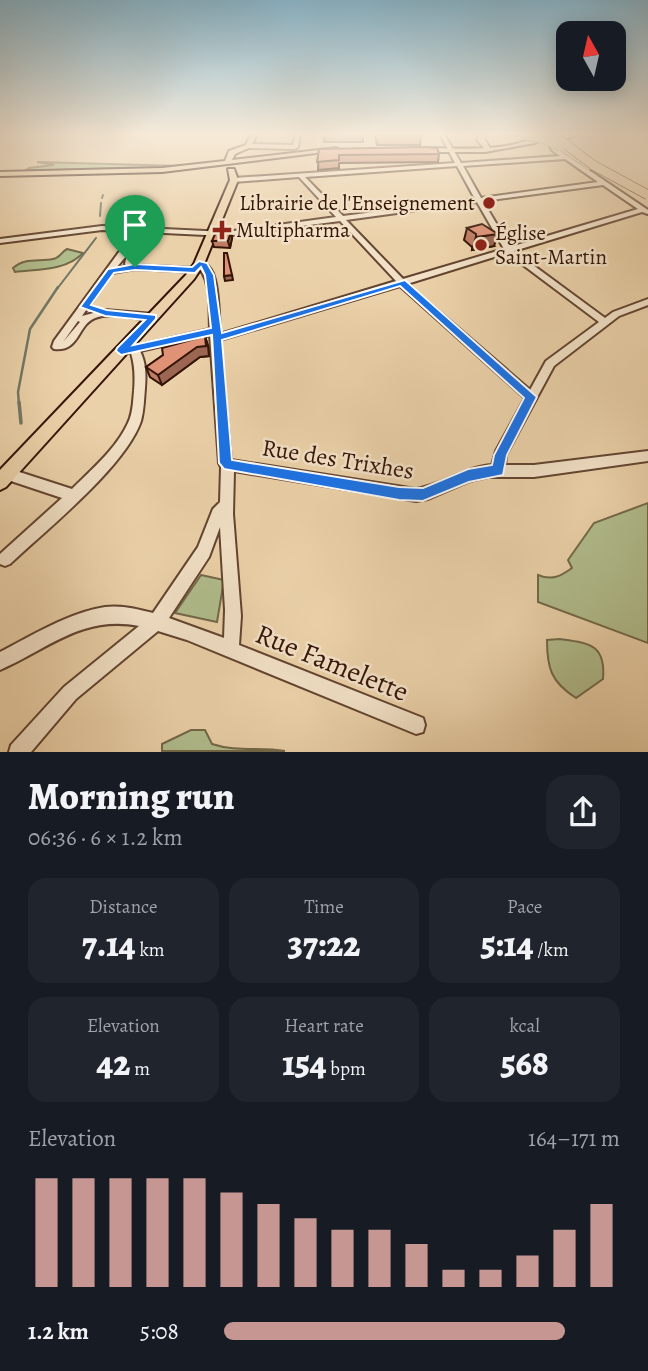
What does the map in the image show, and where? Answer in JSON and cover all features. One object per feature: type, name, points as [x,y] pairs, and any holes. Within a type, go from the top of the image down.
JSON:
[{"type":"highway","points":[[595,169],[648,197]]},
{"type":"highway","points":[[601,169],[648,197]]},
{"type":"main road","points":[[0,175],[119,174],[196,169]]},
{"type":"main road","points":[[4,478],[128,350],[197,267],[210,235],[228,169]]},
{"type":"street","points":[[246,169],[301,176],[411,169]]},
{"type":"street","points":[[462,169],[508,250],[605,322]]},
{"type":"street","points":[[584,169],[646,212]]},
{"type":"street","points":[[301,176],[401,282],[531,397]]},
{"type":"street","points":[[0,241],[102,228],[210,235],[604,183]]},
{"type":"street","points":[[5,559],[121,444],[135,422],[140,368],[128,350],[217,334],[646,212]]},
{"type":"street","points":[[87,319],[66,345],[57,347],[75,318],[122,267],[205,266],[210,275],[227,464],[225,506],[230,551],[233,632],[229,650]]},
{"type":"street","points":[[95,308],[122,267]]},
{"type":"street","points":[[498,470],[500,455],[550,364],[616,314],[648,302]]},
{"type":"street","points":[[85,307],[105,313],[153,317]]},
{"type":"street","points":[[75,318],[87,319],[105,313]]},
{"type":"street","name":"Rue des Trixhes","points":[[227,464],[416,495],[428,493],[468,476],[498,470],[534,471],[648,456]]},
{"type":"street","points":[[4,478],[72,495]]},
{"type":"street","points":[[18,751],[70,693],[157,621],[204,552],[219,514],[225,506]]},
{"type":"street","name":"Rue Famelette","points":[[0,661],[96,616],[119,615],[157,621],[416,725]]},
{"type":"green space","points":[[28,169],[84,169],[25,171]]},
{"type":"green space","points":[[67,249],[83,253],[68,263],[51,268],[15,272],[13,268],[27,261],[55,258]]},
{"type":"green space","points":[[648,503],[648,643],[538,602],[538,575],[556,577],[572,568],[568,560],[594,523]]},
{"type":"green space","points":[[201,575],[224,580],[217,622],[175,613]]},
{"type":"green space","points":[[560,639],[594,647],[602,659],[603,679],[576,698],[561,686],[552,674],[547,640]]},
{"type":"green space","points":[[191,730],[205,730],[212,744],[239,749],[285,751],[162,751],[162,744]]},
{"type":"building","points":[[482,224],[498,234],[476,237],[476,234],[467,228]]},
{"type":"building","points":[[216,232],[231,232],[228,241],[212,241]]},
{"type":"building","points":[[224,253],[227,253],[232,275],[224,276]]},
{"type":"building","points":[[205,336],[206,346],[197,347],[158,375],[146,367],[163,355],[162,348]]},
{"type":"waterway","points":[[100,216],[101,203]]},
{"type":"waterway","points":[[57,289],[96,238]]},
{"type":"waterway","points":[[19,404],[18,392],[30,329],[58,287]]},
{"type":"waterway","points":[[19,402],[21,423]]},
{"type":"place","name":"Librairie de l'Enseignement","points":[[489,203]]},
{"type":"place","name":"Multipharma","points":[[222,230]]},
{"type":"place","name":"Église Saint-Martin","points":[[481,245]]},
{"type":"route","points":[[199,264],[204,265],[210,275],[217,338],[401,282],[531,397],[500,455],[498,470],[468,476],[423,495],[399,494],[228,465],[225,463],[216,331],[121,351],[153,317],[105,313],[85,307],[111,271],[135,267],[195,270],[199,264]]}]
